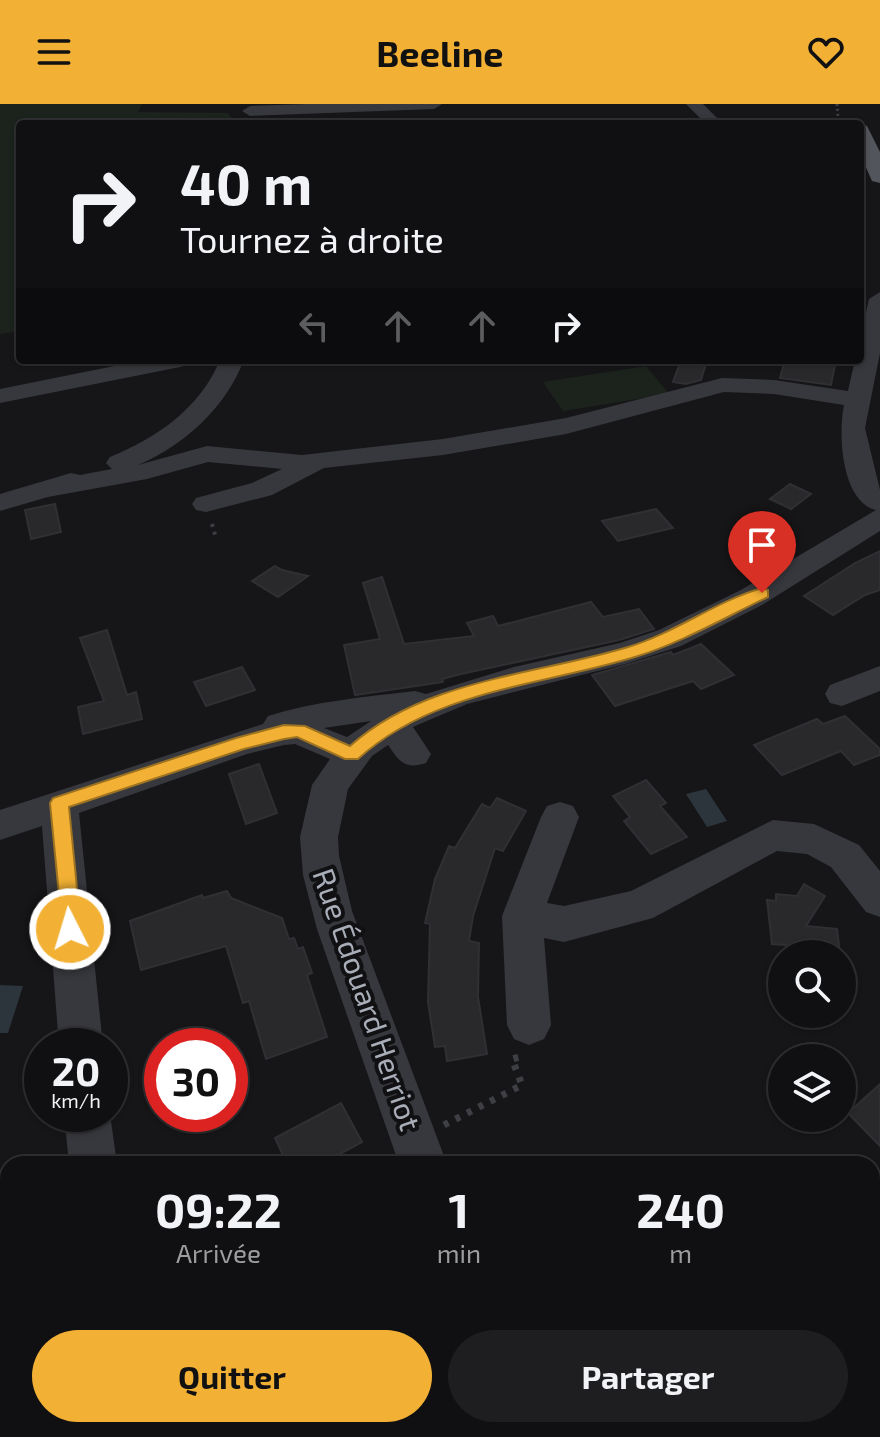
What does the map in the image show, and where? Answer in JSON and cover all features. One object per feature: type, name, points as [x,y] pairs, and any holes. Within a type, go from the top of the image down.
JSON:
[{"type":"main road","points":[[864,144],[872,172]]},
{"type":"street","points":[[250,111],[434,104]]},
{"type":"street","points":[[694,104],[711,120]]},
{"type":"street","points":[[877,288],[852,428],[861,478],[869,495],[880,503]]},
{"type":"street","points":[[0,396],[160,364]]},
{"type":"street","points":[[0,503],[50,489],[136,457],[155,446],[210,399],[223,382],[230,364]]},
{"type":"street","points":[[50,489],[147,471],[207,454],[319,462],[430,449],[566,426],[722,385],[774,387],[858,400]]},
{"type":"street","points":[[206,504],[284,481],[319,462]]},
{"type":"street","name":"Rue Édouard Herriot","points":[[419,1152],[337,925],[321,869],[318,835],[322,807],[340,770],[352,754],[392,724],[451,698],[544,671],[631,652],[669,638],[762,593],[880,518]]},
{"type":"street","points":[[842,694],[880,678]]},
{"type":"street","points":[[0,825],[242,742],[280,725],[309,717],[451,698]]},
{"type":"street","points":[[392,724],[413,754]]},
{"type":"street","points":[[242,742],[298,731],[352,754]]},
{"type":"street","points":[[59,803],[79,1028]]},
{"type":"street","points":[[529,1025],[522,916],[560,817]]},
{"type":"street","points":[[522,916],[564,924],[639,906],[773,835],[814,839],[845,856],[880,900]]},
{"type":"street","points":[[89,1132],[92,1156]]},
{"type":"path","points":[[419,1152],[522,1085],[512,1059],[541,1052],[529,1025]]},
{"type":"shaded area","points":[[0,104],[142,104],[138,112],[228,113],[233,120],[16,120],[16,332],[0,334]]},
{"type":"shaded area","points":[[646,366],[669,394],[563,411],[543,382]]},
{"type":"shaded area","points":[[706,789],[727,821],[707,827],[686,794]]},
{"type":"shaded area","points":[[0,985],[23,986],[8,1033],[0,1033]]},
{"type":"building","points":[[680,364],[706,364],[701,380],[686,384],[673,382]]},
{"type":"building","points":[[784,364],[835,364],[831,385],[780,378]]},
{"type":"building","points":[[790,484],[811,494],[791,509],[770,499]]},
{"type":"building","points":[[55,504],[61,532],[31,539],[25,510]]},
{"type":"building","points":[[656,509],[673,528],[618,541],[602,521]]},
{"type":"building","points":[[880,551],[880,590],[865,595],[833,615],[804,596],[855,563]]},
{"type":"building","points":[[275,566],[308,576],[278,597],[252,581]]},
{"type":"building","points":[[382,577],[404,644],[474,636],[467,623],[493,616],[498,626],[591,602],[603,617],[639,609],[654,629],[619,640],[461,674],[442,679],[443,682],[355,695],[344,645],[380,639],[363,583]]},
{"type":"building","points":[[107,630],[127,695],[136,692],[142,719],[83,734],[78,707],[104,701],[80,638]]},
{"type":"building","points":[[701,644],[734,675],[701,689],[693,681],[615,706],[592,675],[671,652],[673,655]]},
{"type":"building","points":[[242,667],[255,690],[206,706],[194,682]]},
{"type":"building","points":[[845,716],[880,749],[880,755],[854,765],[841,751],[782,775],[754,745],[817,719],[823,724]]},
{"type":"building","points":[[259,764],[277,813],[246,824],[229,774]]},
{"type":"building","points":[[646,780],[666,803],[660,806],[687,837],[651,854],[624,821],[630,817],[613,796]]},
{"type":"building","points":[[497,798],[526,811],[503,851],[495,848],[473,916],[469,941],[479,943],[478,997],[487,1054],[447,1061],[445,1046],[435,1047],[428,1002],[430,924],[425,923],[435,879],[449,846],[455,848],[482,804],[490,808]]},
{"type":"building","points":[[804,884],[825,896],[806,926],[837,929],[838,940],[772,940],[767,900],[776,901],[776,894],[797,896]]},
{"type":"building","points":[[227,891],[231,898],[282,918],[289,939],[294,938],[298,949],[303,947],[312,973],[307,975],[327,1037],[266,1059],[249,1001],[243,1003],[226,946],[141,970],[130,921],[202,895],[203,898]]},
{"type":"building","points":[[880,1084],[880,1146],[856,1121],[856,1106]]},
{"type":"building","points":[[341,1103],[362,1142],[336,1156],[283,1156],[275,1138]]},
{"type":"route","points":[[70,929],[59,803],[242,742],[284,732],[298,731],[352,754],[373,735],[429,705],[488,686],[631,652],[669,638],[762,593]]}]
